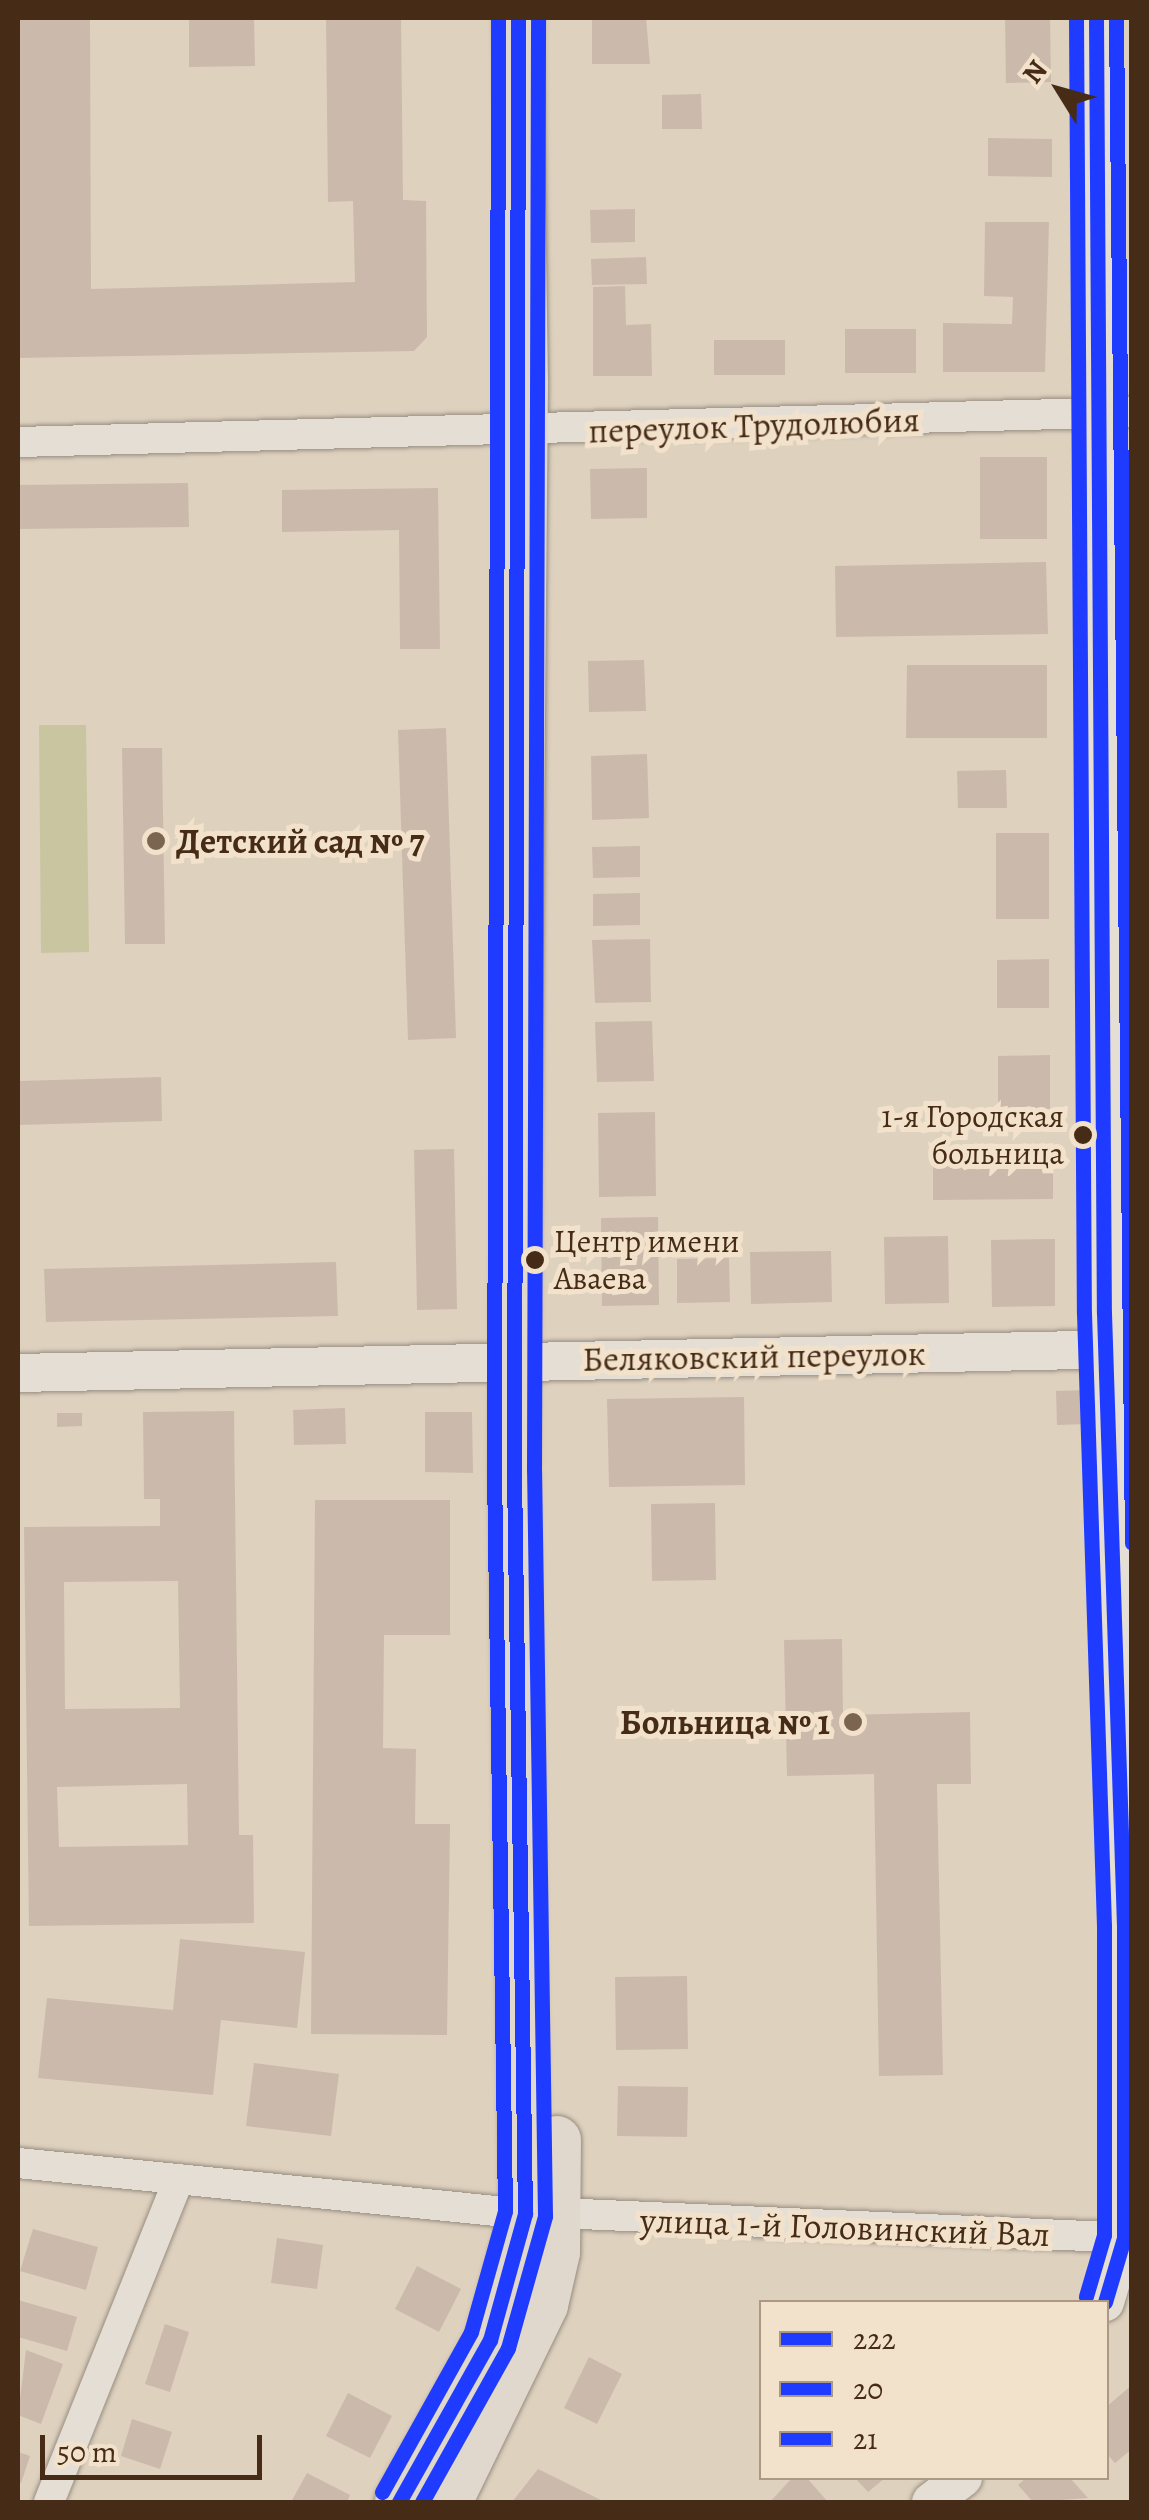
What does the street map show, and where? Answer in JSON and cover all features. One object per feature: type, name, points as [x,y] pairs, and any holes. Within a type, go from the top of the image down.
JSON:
[{"type":"main road","points":[[518,18],[537,433]]},
{"type":"main road","points":[[448,2502],[538,2321],[541,2213],[530,1362],[537,433],[546,18]]},
{"type":"main road","points":[[400,2502],[490,2340],[541,2213]]},
{"type":"street","points":[[1096,18],[1113,412],[1128,2238],[1106,2300]]},
{"type":"street","name":"переулок Трудолюбия","points":[[18,442],[537,433],[1113,412]]},
{"type":"street","name":"Беляковский переулок","points":[[18,1373],[1119,1349]]},
{"type":"street","name":"улица 1-й Головинский Вал","points":[[18,2162],[541,2213],[1128,2238]]},
{"type":"street","points":[[50,2502],[178,2179]]},
{"type":"street","points":[[931,2502],[960,2480]]},
{"type":"shaded area","points":[[39,725],[86,725],[89,952],[41,953]]},
{"type":"building","points":[[18,18],[90,18],[91,289],[355,282],[353,201],[328,202],[326,18],[401,18],[403,200],[426,201],[427,337],[414,351],[18,358]]},
{"type":"building","points":[[189,18],[254,18],[255,66],[189,67]]},
{"type":"building","points":[[646,18],[650,64],[592,64],[592,19]]},
{"type":"building","points":[[1005,18],[1050,18],[1051,82],[1006,83]]},
{"type":"building","points":[[701,94],[702,129],[662,129],[662,95]]},
{"type":"building","points":[[988,138],[1052,139],[1052,177],[988,176]]},
{"type":"building","points":[[635,209],[635,242],[591,243],[590,210]]},
{"type":"building","points":[[985,222],[1049,222],[1045,372],[943,372],[943,323],[1012,324],[1013,297],[984,296]]},
{"type":"building","points":[[646,257],[647,284],[592,285],[591,259]]},
{"type":"building","points":[[625,286],[626,325],[651,324],[652,376],[593,376],[593,287]]},
{"type":"building","points":[[845,329],[916,329],[916,373],[845,373]]},
{"type":"building","points":[[714,340],[785,340],[785,375],[714,375]]},
{"type":"building","points":[[980,457],[1047,457],[1047,539],[980,539]]},
{"type":"building","points":[[647,468],[647,518],[591,519],[590,469]]},
{"type":"building","points":[[188,483],[189,527],[18,529],[18,485]]},
{"type":"building","points":[[438,488],[440,649],[400,649],[399,530],[282,532],[282,490]]},
{"type":"building","points":[[1046,562],[1048,634],[836,637],[835,566]]},
{"type":"building","points":[[644,660],[646,711],[589,712],[588,661]]},
{"type":"building","points":[[907,665],[1047,665],[1047,738],[906,738]]},
{"type":"building","points":[[446,728],[456,1038],[408,1040],[398,730]]},
{"type":"building","points":[[122,748],[162,748],[165,944],[125,944]]},
{"type":"building","points":[[647,754],[649,818],[592,820],[591,756]]},
{"type":"building","points":[[1006,770],[1007,808],[958,808],[957,771]]},
{"type":"building","points":[[996,833],[1049,833],[1049,919],[996,919]]},
{"type":"building","points":[[640,846],[640,877],[593,878],[592,847]]},
{"type":"building","points":[[640,893],[640,925],[593,926],[593,894]]},
{"type":"building","points":[[650,939],[651,1002],[595,1003],[592,940]]},
{"type":"building","points":[[1049,959],[1049,1008],[997,1008],[997,960]]},
{"type":"building","points":[[652,1021],[654,1081],[597,1082],[595,1022]]},
{"type":"building","points":[[1050,1055],[1050,1109],[998,1109],[998,1056]]},
{"type":"building","points":[[161,1077],[162,1121],[18,1125],[18,1081]]},
{"type":"building","points":[[655,1112],[656,1196],[599,1197],[598,1113]]},
{"type":"building","points":[[1053,1145],[1053,1199],[933,1200],[933,1146]]},
{"type":"building","points":[[454,1149],[457,1309],[417,1310],[414,1150]]},
{"type":"building","points":[[658,1217],[659,1305],[602,1306],[601,1218]]},
{"type":"building","points":[[948,1236],[949,1303],[885,1304],[884,1237]]},
{"type":"building","points":[[1055,1239],[1055,1306],[992,1307],[991,1240]]},
{"type":"building","points":[[831,1251],[832,1302],[751,1304],[750,1252]]},
{"type":"building","points":[[729,1258],[730,1302],[677,1303],[677,1259]]},
{"type":"building","points":[[336,1262],[338,1316],[46,1322],[44,1269]]},
{"type":"building","points":[[1087,1390],[1088,1424],[1057,1425],[1056,1391]]},
{"type":"building","points":[[744,1397],[745,1485],[609,1487],[607,1399]]},
{"type":"building","points":[[345,1408],[346,1444],[294,1445],[293,1410]]},
{"type":"building","points":[[234,1411],[239,1835],[253,1835],[254,1923],[29,1926],[24,1527],[160,1526],[160,1499],[144,1499],[143,1412]],"holes":[[[178,1581],[180,1708],[65,1709],[64,1582]],[[187,1784],[188,1845],[59,1847],[57,1787]]]},
{"type":"building","points":[[425,1412],[472,1412],[473,1473],[425,1472]]},
{"type":"building","points":[[57,1413],[82,1413],[82,1426],[57,1427]]},
{"type":"building","points":[[315,1500],[450,1500],[450,1635],[384,1635],[383,1748],[416,1749],[415,1824],[450,1824],[447,2035],[311,2034]]},
{"type":"building","points":[[715,1503],[716,1580],[652,1581],[651,1504]]},
{"type":"building","points":[[842,1639],[843,1715],[970,1712],[971,1784],[937,1784],[943,2075],[879,2076],[874,1774],[787,1776],[784,1640]]},
{"type":"building","points":[[180,1939],[305,1952],[297,2028],[221,2020],[213,2095],[38,2078],[47,1998],[173,2010]]},
{"type":"building","points":[[687,1976],[688,2049],[616,2050],[615,1977]]},
{"type":"building","points":[[254,2063],[339,2074],[331,2136],[246,2126]]},
{"type":"building","points":[[618,2086],[688,2087],[687,2137],[617,2136]]},
{"type":"building","points":[[33,2229],[98,2247],[86,2290],[20,2271]]},
{"type":"building","points":[[277,2238],[323,2245],[317,2289],[271,2283]]},
{"type":"building","points":[[417,2266],[461,2289],[439,2332],[395,2309]]},
{"type":"building","points":[[18,2300],[77,2317],[67,2351],[18,2337]]},
{"type":"building","points":[[165,2324],[189,2332],[170,2392],[145,2384]]},
{"type":"building","points":[[26,2350],[63,2364],[41,2424],[18,2415]]},
{"type":"building","points":[[589,2357],[622,2374],[597,2424],[564,2408]]},
{"type":"building","points":[[1132,2385],[1132,2449],[1115,2463],[1109,2456],[1109,2404]]},
{"type":"building","points":[[348,2393],[392,2416],[370,2458],[326,2436]]},
{"type":"building","points":[[132,2419],[172,2432],[160,2469],[121,2456]]},
{"type":"building","points":[[18,2452],[30,2456],[21,2483],[18,2482]]},
{"type":"building","points":[[538,2469],[605,2502],[512,2502]]},
{"type":"building","points":[[307,2473],[350,2495],[347,2502],[291,2502]]},
{"type":"building","points":[[790,2480],[809,2480],[828,2502],[770,2502]]},
{"type":"building","points":[[857,2480],[883,2480],[868,2492]]},
{"type":"building","points":[[1024,2480],[1072,2480],[1088,2498],[1033,2502],[1018,2485]]},
{"type":"transit line","points":[[382,2492],[471,2332],[505,2211],[494,1470],[498,18]]},
{"type":"transit line","name":"20","points":[[399,2502],[490,2340],[525,2214],[514,1470],[518,18]]},
{"type":"transit line","name":"21","points":[[422,2502],[508,2348],[545,2216],[534,1470],[538,18]]},
{"type":"transit line","points":[[1076,18],[1084,1313],[1104,1926],[1104,2235],[1086,2296]]},
{"type":"transit line","name":"222","points":[[1096,18],[1104,1313],[1124,1926],[1124,2238],[1106,2300]]},
{"type":"transit line","points":[[1116,18],[1132,1543]]},
{"type":"place","name":"Детский сад № 7","points":[[156,841]]},
{"type":"place","name":"1-я Городская больница","points":[[1083,1135]]},
{"type":"place","name":"Центр имени Аваева","points":[[535,1260]]},
{"type":"place","name":"Больница № 1","points":[[853,1722]]}]
